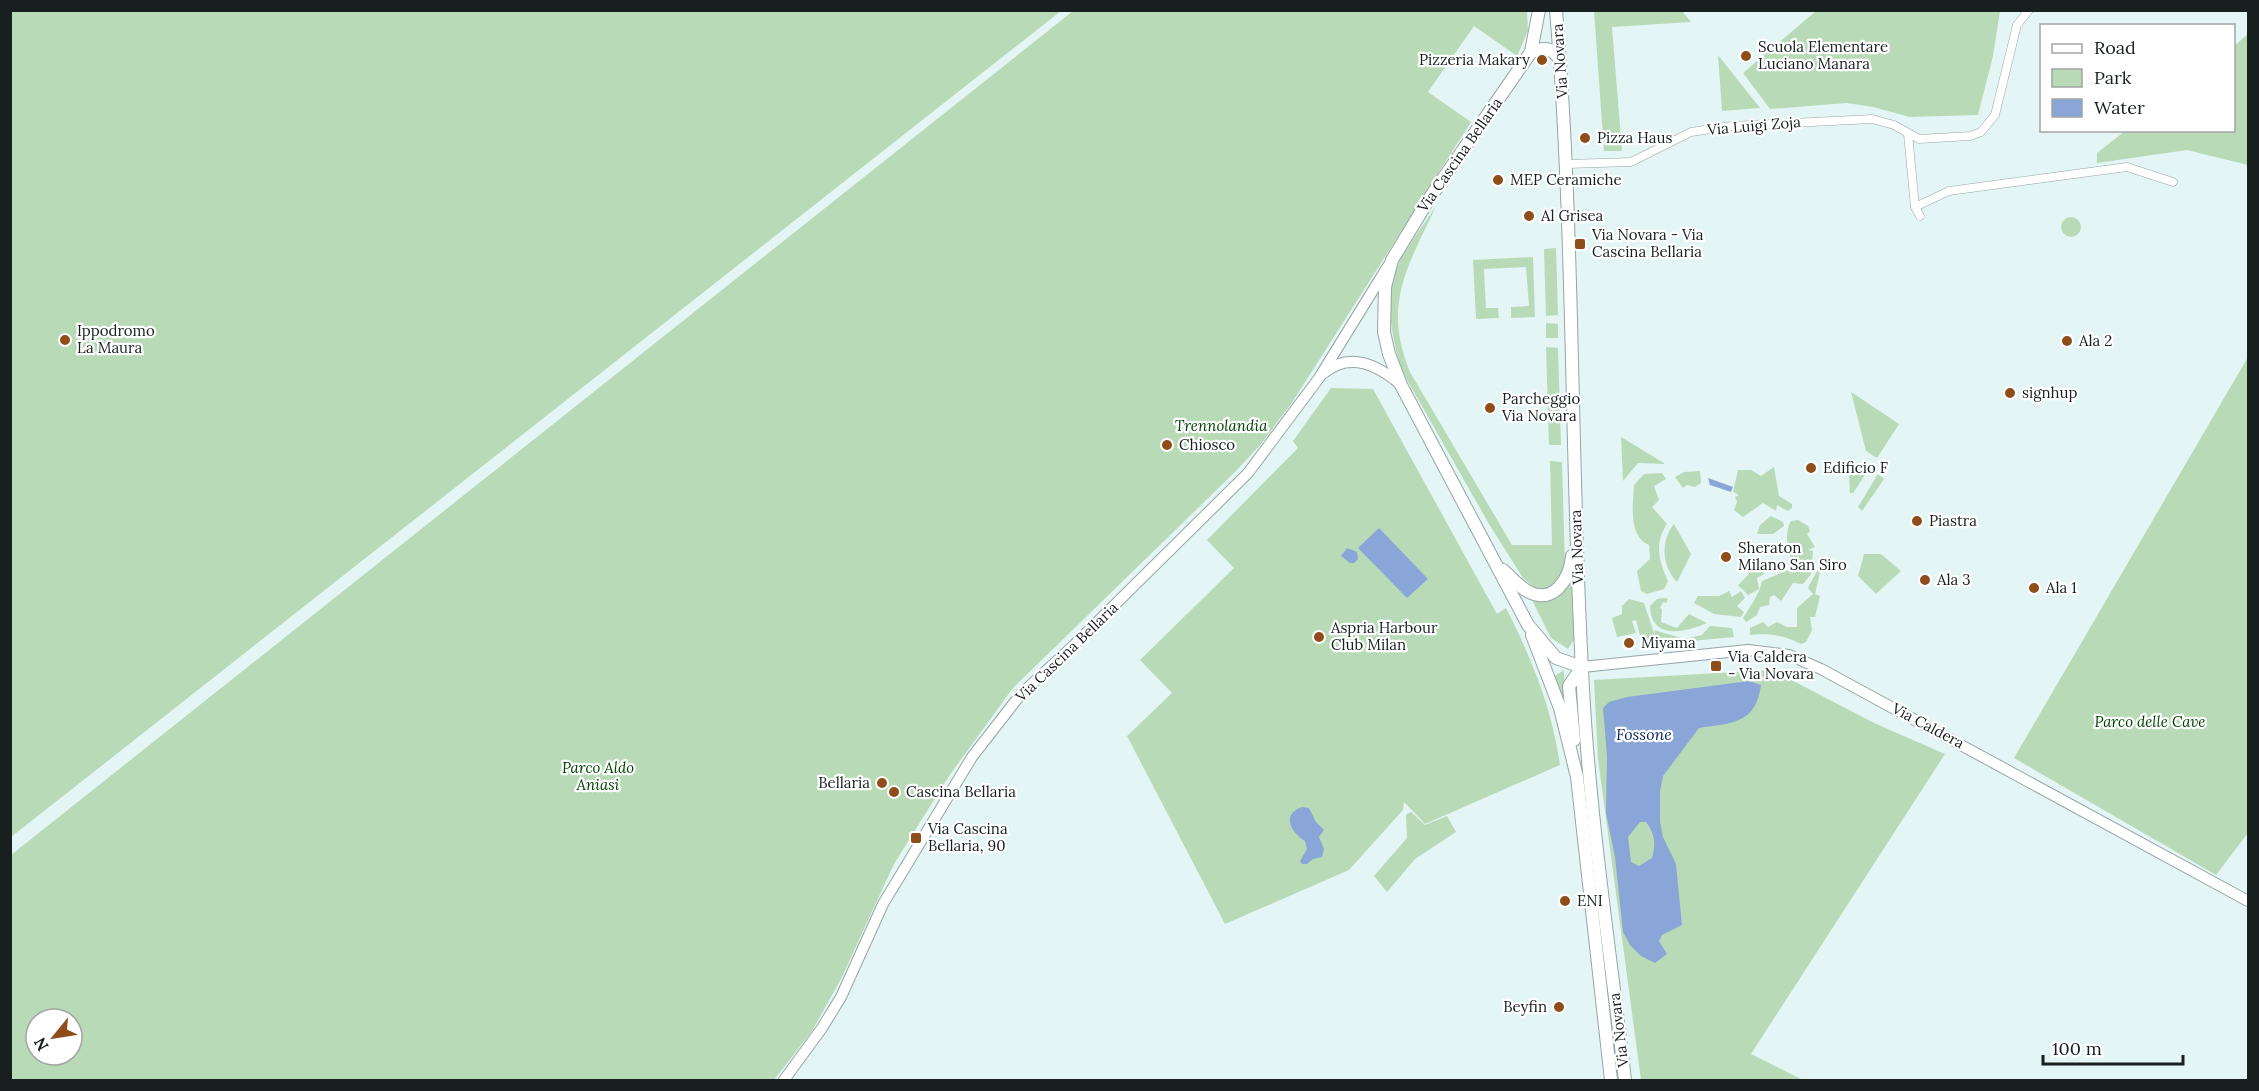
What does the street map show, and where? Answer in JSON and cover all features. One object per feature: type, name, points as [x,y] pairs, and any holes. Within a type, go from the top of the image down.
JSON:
[{"type":"main road","name":"Via Novara","points":[[1531,52],[1539,10]]},
{"type":"main road","name":"Via Novara","points":[[1556,10],[1567,164],[1573,321],[1575,513],[1581,667],[1591,802],[1625,1080]]},
{"type":"main road","points":[[1531,52],[1544,48],[1551,49],[1560,59]]},
{"type":"main road","name":"Via Cascina Bellaria","points":[[1528,625],[1401,385],[1389,354],[1384,332],[1385,287],[1392,260],[1429,199],[1531,52]]},
{"type":"main road","points":[[1495,563],[1527,591],[1540,595],[1554,592],[1566,579],[1571,565],[1575,513]]},
{"type":"main road","name":"Via Novara","points":[[1528,625],[1560,708],[1577,777],[1611,1080]]},
{"type":"main road","points":[[1528,625],[1556,658],[1581,667],[1569,686],[1577,777]]},
{"type":"street","name":"Via Luigi Zoja","points":[[1567,164],[1631,162],[1690,132],[1731,126],[1872,119],[1894,125],[1919,139],[1970,136],[1990,124],[1995,115],[2017,25],[2029,10]]},
{"type":"street","points":[[1908,134],[1915,207],[1920,216]]},
{"type":"street","points":[[1915,207],[1949,191],[2127,167],[2173,182]]},
{"type":"street","name":"Via Cascina Bellaria","points":[[784,1080],[822,1028],[841,997],[883,904],[972,757],[1021,694],[1070,649],[1248,473],[1319,378],[1392,260]]},
{"type":"street","name":"Via Cascina Bellaria","points":[[1319,378],[1337,364],[1358,361],[1374,366],[1401,385]]},
{"type":"street","name":"Via Caldera","points":[[1581,667],[1749,650],[1789,655],[1873,697],[2248,901]]},
{"type":"green space","points":[[11,10],[1061,10],[1061,11],[11,837]]},
{"type":"green space","name":"Parco Aldo Aniasi","points":[[1073,11],[1527,11],[1528,31],[1517,56],[1474,26],[1428,92],[1471,122],[1293,401],[1261,444],[1236,471],[1013,688],[949,776],[894,864],[841,979],[812,1031],[774,1080],[11,1080],[11,855]]},
{"type":"green space","points":[[1594,11],[1682,11],[1691,22],[1612,27],[1622,151],[1604,151]]},
{"type":"green space","points":[[1816,11],[2000,11],[1993,56],[1978,115],[1910,117],[1847,103],[1770,109],[1743,73]]},
{"type":"green space","points":[[2248,34],[2248,165],[2187,150],[2097,163],[2097,153],[2124,132],[2235,132],[2235,45]]},
{"type":"green space","points":[[1718,55],[1760,108],[1722,111]]},
{"type":"green space","points":[[1436,206],[1416,248],[1402,286],[1398,326],[1402,348],[1410,372],[1512,545],[1552,545],[1550,461],[1562,462],[1565,565],[1562,577],[1550,588],[1535,588],[1523,578],[1489,524],[1402,371],[1393,337],[1390,313],[1393,279],[1406,250]]},
{"type":"green space","points":[[2071,217],[2078,220],[2081,227],[2078,234],[2071,237],[2064,234],[2061,227],[2064,220]]},
{"type":"green space","points":[[1556,248],[1558,315],[1546,316],[1544,249]]},
{"type":"green space","points":[[1533,257],[1535,317],[1511,318],[1511,307],[1529,306],[1526,267],[1484,269],[1486,308],[1498,308],[1499,318],[1476,319],[1473,260]]},
{"type":"green space","points":[[1546,323],[1558,324],[1558,338],[1546,338]]},
{"type":"green space","points":[[1546,347],[1558,348],[1561,445],[1549,445]]},
{"type":"green space","name":"Parco delle Cave","points":[[2248,357],[2248,833],[2216,875],[2014,758]]},
{"type":"green space","name":"Aspria Harbour Club Milan","points":[[1331,388],[1373,389],[1497,614],[1506,608],[1540,684],[1552,724],[1560,765],[1425,824],[1404,802],[1403,810],[1349,870],[1225,924],[1127,736],[1172,693],[1140,660],[1234,568],[1207,540],[1298,448],[1293,441]]},
{"type":"green space","points":[[1851,392],[1899,424],[1877,458],[1866,451]]},
{"type":"green space","points":[[1621,437],[1664,464],[1638,463],[1623,481]]},
{"type":"green space","points":[[1856,463],[1869,469],[1853,493],[1850,493],[1849,474]]},
{"type":"green space","points":[[1774,467],[1779,496],[1792,504],[1792,508],[1788,511],[1777,505],[1776,511],[1763,503],[1743,517],[1734,510],[1737,502],[1735,497],[1739,495],[1733,492],[1738,470],[1751,470],[1761,476]]},
{"type":"green space","points":[[1700,471],[1701,483],[1695,487],[1687,485],[1683,488],[1675,477],[1684,472]]},
{"type":"green space","points":[[1662,473],[1666,479],[1654,486],[1659,500],[1652,507],[1667,524],[1660,538],[1659,552],[1668,581],[1664,589],[1647,594],[1641,591],[1637,571],[1650,559],[1649,545],[1642,541],[1635,528],[1634,485],[1644,474]]},
{"type":"green space","points":[[1878,474],[1884,479],[1862,511],[1858,507]]},
{"type":"green space","points":[[1771,516],[1783,522],[1784,526],[1773,534],[1757,534],[1760,525]]},
{"type":"green space","points":[[1798,520],[1808,526],[1810,531],[1807,534],[1815,547],[1808,550],[1813,551],[1811,574],[1803,584],[1793,583],[1781,601],[1774,595],[1770,597],[1769,605],[1760,607],[1757,615],[1746,622],[1743,618],[1757,595],[1762,581],[1791,569],[1788,564],[1793,560],[1788,547],[1787,535],[1791,521]]},
{"type":"green space","points":[[1674,524],[1691,554],[1677,582],[1668,569],[1665,554],[1666,538]]},
{"type":"green space","points":[[1864,554],[1881,554],[1901,571],[1876,594],[1858,576]]},
{"type":"green space","points":[[1823,559],[1815,594],[1820,596],[1815,617],[1810,617],[1812,630],[1806,642],[1801,644],[1776,635],[1750,635],[1750,628],[1763,622],[1768,627],[1777,622],[1787,627],[1797,627],[1797,608],[1813,594],[1808,588]]},
{"type":"green space","points":[[1762,564],[1764,574],[1757,578],[1759,589],[1748,595],[1738,585],[1748,575],[1751,565]]},
{"type":"green space","points":[[1570,578],[1573,579],[1575,638],[1568,649],[1551,638],[1528,592],[1534,595]]},
{"type":"green space","points":[[1729,591],[1732,597],[1741,591],[1745,598],[1737,606],[1744,612],[1741,617],[1714,614],[1694,603],[1698,596],[1719,596]]},
{"type":"green space","points":[[1629,599],[1644,603],[1656,639],[1654,630],[1685,639],[1702,635],[1710,626],[1732,628],[1734,637],[1659,644],[1658,641],[1655,645],[1642,643],[1636,620],[1632,621],[1636,633],[1617,637],[1612,618],[1622,614],[1622,606]]},
{"type":"green space","points":[[1657,599],[1668,599],[1660,608],[1662,609],[1661,622],[1677,628],[1689,614],[1707,623],[1679,631],[1662,629],[1652,617],[1650,606]]},
{"type":"green space","points":[[1564,670],[1565,697],[1560,697],[1553,677]]},
{"type":"green space","points":[[1772,670],[1874,723],[1945,754],[1751,1054],[1803,1080],[1641,1080],[1598,759],[1594,680]]},
{"type":"green space","points":[[1411,812],[1425,825],[1447,816],[1456,832],[1415,859],[1387,892],[1374,876],[1407,838],[1406,815]]},
{"type":"water","points":[[1708,478],[1733,487],[1731,492],[1710,485]]},
{"type":"water","points":[[1379,528],[1428,579],[1407,598],[1358,548]]},
{"type":"water","points":[[1347,548],[1357,552],[1358,559],[1354,563],[1350,563],[1341,556]]},
{"type":"water","name":"Fossone","points":[[1749,681],[1761,685],[1754,707],[1748,714],[1722,725],[1699,728],[1663,776],[1660,792],[1660,822],[1663,837],[1676,864],[1682,925],[1662,935],[1659,941],[1667,954],[1655,963],[1641,956],[1630,945],[1623,932],[1615,857],[1606,813],[1607,756],[1603,708],[1609,702],[1627,697]],"holes":[[[1640,822],[1646,822],[1653,835],[1653,853],[1652,858],[1639,866],[1631,862],[1628,837]]]},
{"type":"water","points":[[1302,807],[1309,808],[1316,822],[1324,830],[1319,837],[1324,849],[1322,857],[1313,859],[1307,864],[1302,864],[1300,861],[1307,849],[1305,841],[1290,824],[1291,815]]},
{"type":"place","name":"Scuola Elementare Luciano Manara","points":[[1746,56]]},
{"type":"place","name":"Pizzeria Makary","points":[[1542,60]]},
{"type":"place","name":"Pizza Haus","points":[[1585,138]]},
{"type":"place","name":"MEP Ceramiche","points":[[1498,180]]},
{"type":"place","name":"Al Grisea","points":[[1529,216]]},
{"type":"place","name":"Via Novara - Via Cascina Bellaria","points":[[1580,244]]},
{"type":"place","name":"Ippodromo La Maura","points":[[65,340]]},
{"type":"place","name":"Ala 2","points":[[2067,341]]},
{"type":"place","name":"signhup","points":[[2010,393]]},
{"type":"place","name":"Parcheggio Via Novara","points":[[1490,408]]},
{"type":"place","name":"Chiosco","points":[[1167,445]]},
{"type":"place","name":"Edificio F","points":[[1811,468]]},
{"type":"place","name":"Piastra","points":[[1917,521]]},
{"type":"place","name":"Sheraton Milano San Siro","points":[[1726,557]]},
{"type":"place","name":"Ala 3","points":[[1925,580]]},
{"type":"place","name":"Ala 1","points":[[2034,588]]},
{"type":"place","name":"Aspria Harbour Club Milan","points":[[1319,637]]},
{"type":"place","name":"Miyama","points":[[1629,643]]},
{"type":"place","name":"Via Caldera - Via Novara","points":[[1716,666]]},
{"type":"place","name":"Bellaria","points":[[882,783]]},
{"type":"place","name":"Cascina Bellaria","points":[[894,792]]},
{"type":"place","name":"Via Cascina Bellaria, 90","points":[[916,838]]},
{"type":"place","name":"ENI","points":[[1565,901]]},
{"type":"place","name":"Beyfin","points":[[1559,1007]]},
{"type":"park label","name":"Trennolandia","points":[[1221,426]]}]
